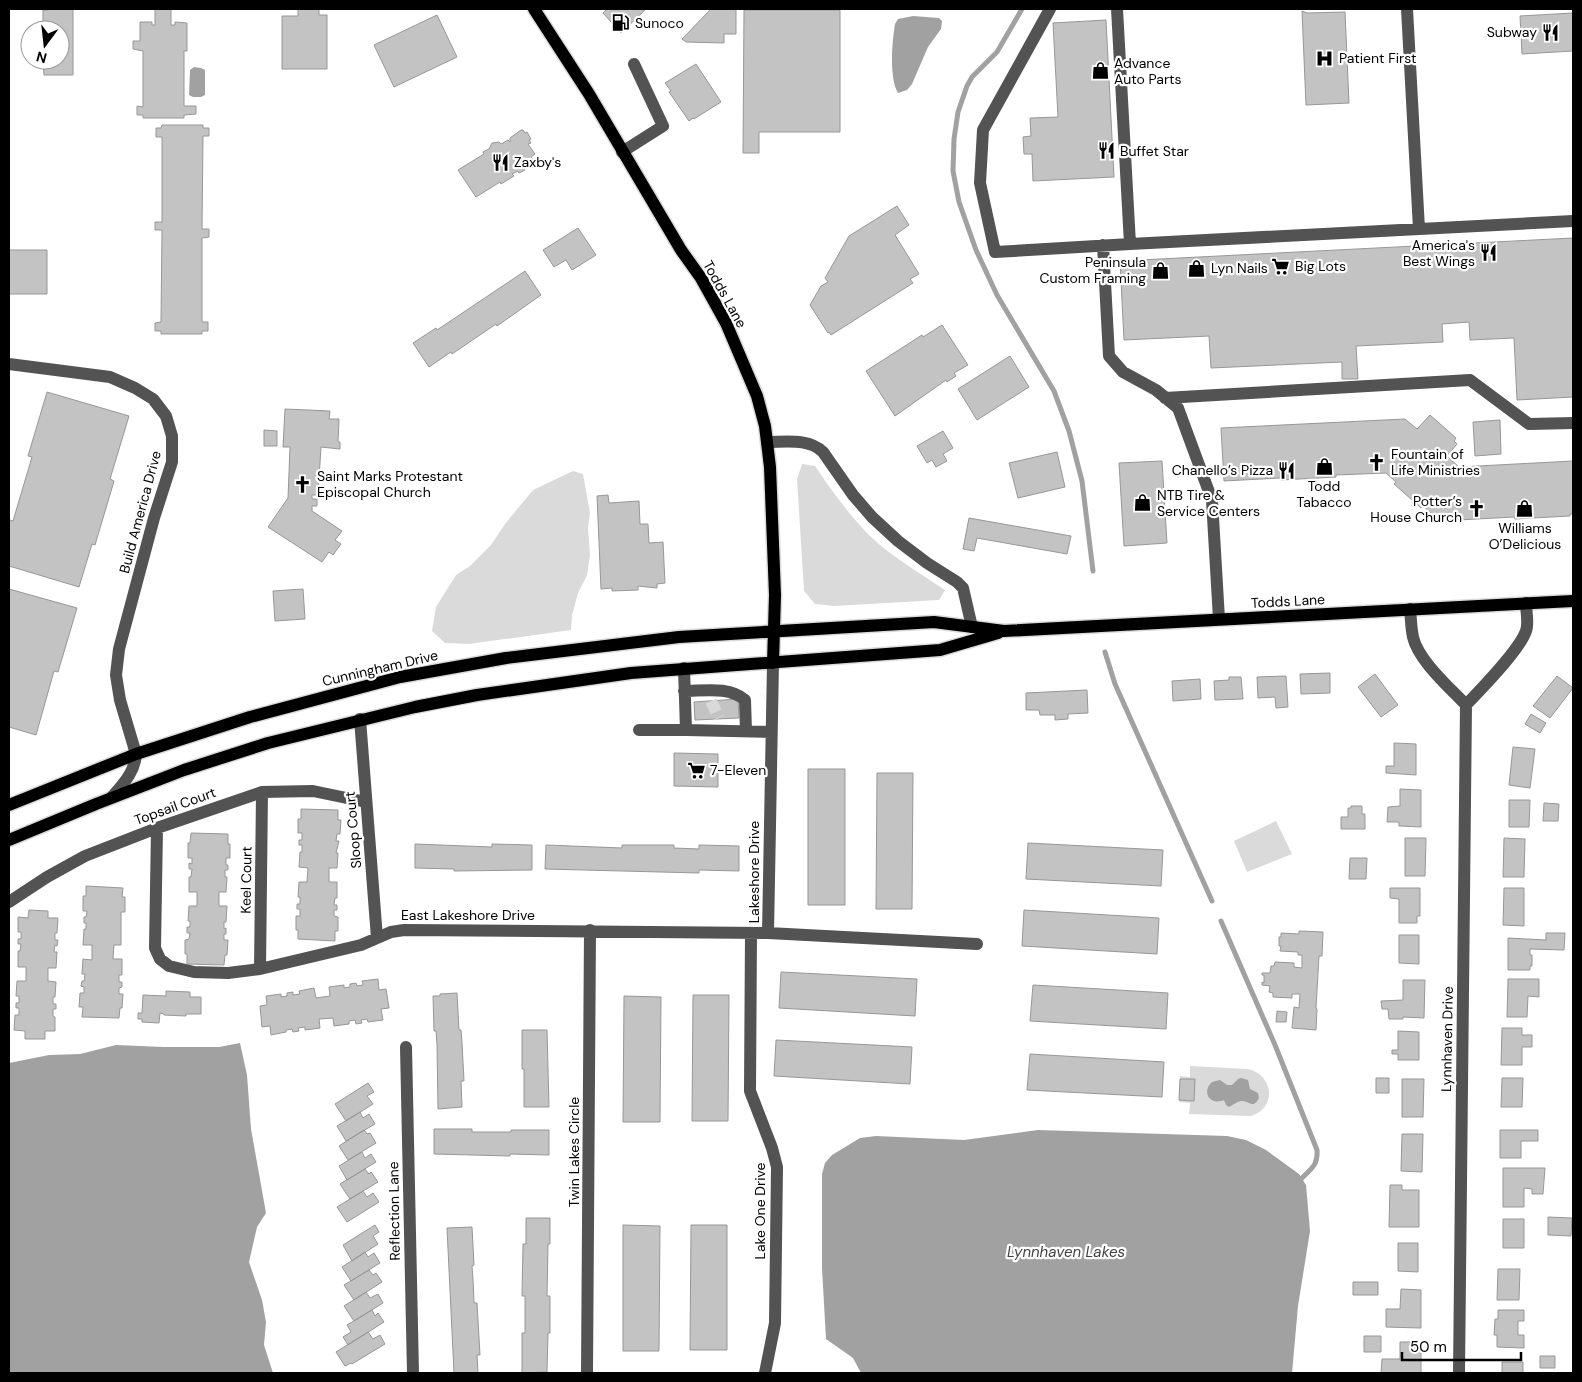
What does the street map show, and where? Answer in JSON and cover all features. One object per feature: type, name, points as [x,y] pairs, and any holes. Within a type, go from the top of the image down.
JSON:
[{"type":"main road","name":"Todds Lane","points":[[534,9],[589,94],[681,250],[701,278],[726,323],[757,396],[767,442],[771,493],[775,595],[773,663],[940,650],[1004,632],[1573,601]]},
{"type":"main road","name":"Todds Lane","points":[[775,631],[934,622],[1004,632]]},
{"type":"main road","name":"Cunningham Drive","points":[[9,805],[136,754],[250,717],[400,677],[506,658],[642,640],[775,631]]},
{"type":"main road","points":[[9,840],[112,797],[184,770],[268,743],[360,719],[477,694],[596,677],[684,668],[773,663]]},
{"type":"street","points":[[1050,9],[983,130],[980,183],[996,252],[1573,222]]},
{"type":"street","points":[[1117,9],[1130,244]]},
{"type":"street","points":[[1407,9],[1419,229]]},
{"type":"street","points":[[622,152],[664,126],[634,64]]},
{"type":"street","points":[[1103,245],[1109,356],[1123,372],[1156,390],[1178,408],[1212,500],[1219,619]]},
{"type":"street","name":"Build America Drive","points":[[9,364],[110,377],[127,384],[153,400],[166,416],[172,436],[172,462],[154,518],[119,649],[116,675],[120,700],[136,754]]},
{"type":"street","points":[[1166,398],[1470,380],[1529,424],[1573,423]]},
{"type":"street","points":[[767,442],[802,442],[818,446],[853,495],[872,517],[898,541],[963,588],[972,627]]},
{"type":"street","points":[[1410,609],[1416,647],[1435,672],[1466,705],[1522,640],[1527,630],[1526,603]]},
{"type":"street","name":"Lakeshore Drive","points":[[773,663],[768,933],[977,944]]},
{"type":"street","points":[[684,668],[686,730]]},
{"type":"street","points":[[684,692],[709,696],[727,691],[738,694],[744,700],[746,731]]},
{"type":"street","name":"Lynnhaven Drive","points":[[1459,1373],[1466,705]]},
{"type":"street","points":[[719,718],[724,731]]},
{"type":"street","name":"Sloop Court","points":[[360,719],[377,938]]},
{"type":"street","points":[[639,730],[771,732]]},
{"type":"street","points":[[112,797],[133,770],[136,754]]},
{"type":"street","name":"Topsail Court","points":[[9,902],[47,877],[85,856],[157,828],[262,792],[314,791],[366,802]]},
{"type":"street","name":"Keel Court","points":[[260,968],[262,792]]},
{"type":"street","name":"East Lakeshore Drive","points":[[157,828],[155,948],[160,959],[169,966],[194,972],[228,973],[260,968],[361,945],[390,932],[404,930],[590,930],[768,933]]},
{"type":"street","name":"Twin Lakes Circle","points":[[587,1373],[590,930]]},
{"type":"street","name":"Lake One Drive","points":[[751,932],[750,1091],[772,1148],[776,1167],[775,1323],[765,1373]]},
{"type":"street","name":"Reflection Lane","points":[[406,1047],[413,1373]]},
{"type":"shaded area","points":[[802,464],[815,466],[834,494],[862,528],[879,544],[945,590],[939,600],[834,606],[815,604],[804,591],[797,479]]},
{"type":"shaded area","points":[[573,471],[583,474],[590,513],[588,528],[590,555],[587,575],[578,593],[572,615],[571,630],[469,644],[445,643],[432,631],[436,607],[456,575],[470,566],[491,545],[505,524],[533,490]]},
{"type":"shaded area","points":[[1276,821],[1292,854],[1247,872],[1234,841]]},
{"type":"shaded area","points":[[1190,1066],[1248,1069],[1257,1072],[1267,1084],[1269,1092],[1265,1106],[1251,1116],[1189,1114],[1190,1103],[1179,1102],[1180,1076],[1190,1077]]},
{"type":"water","points":[[913,16],[939,18],[942,21],[941,29],[928,47],[912,84],[907,90],[898,93],[892,69],[895,24],[898,19]]},
{"type":"water","points":[[194,67],[205,70],[205,95],[201,97],[189,95],[190,70]]},
{"type":"water","points":[[240,1043],[247,1075],[251,1129],[266,1213],[257,1227],[249,1262],[262,1300],[266,1322],[264,1345],[273,1373],[9,1373],[9,1063],[49,1055],[80,1054],[116,1045],[219,1047]]},
{"type":"water","points":[[1241,1078],[1248,1080],[1250,1089],[1258,1093],[1259,1098],[1257,1102],[1251,1104],[1241,1101],[1229,1107],[1224,1100],[1211,1100],[1207,1094],[1207,1090],[1212,1082],[1220,1080],[1227,1085],[1232,1085]]},
{"type":"water","name":"Lynnhaven Lakes","points":[[1038,1130],[1227,1136],[1246,1140],[1266,1150],[1299,1174],[1306,1185],[1310,1231],[1298,1306],[1292,1373],[861,1373],[853,1358],[826,1339],[822,1268],[822,1174],[825,1163],[832,1155],[860,1138],[876,1136],[964,1140]]},
{"type":"building","points":[[73,9],[73,75],[44,75],[44,70],[70,70],[70,20],[43,20],[43,10]]},
{"type":"building","points":[[155,9],[171,9],[171,25],[175,25],[175,22],[187,23],[187,51],[184,51],[184,106],[196,106],[196,114],[184,115],[184,118],[143,118],[143,115],[137,115],[137,106],[143,107],[143,51],[133,49],[133,41],[140,41],[140,22],[152,22],[152,25],[155,25]]},
{"type":"building","points":[[298,9],[319,9],[319,15],[327,15],[327,69],[282,69],[282,16],[298,16]]},
{"type":"building","name":"Sunoco","points":[[607,9],[646,9],[621,33],[603,13]]},
{"type":"building","points":[[711,9],[736,9],[736,34],[724,34],[724,43],[686,42],[682,39]]},
{"type":"building","points":[[744,10],[840,10],[840,132],[759,132],[759,153],[743,153]]},
{"type":"building","name":"Patient First","points":[[1302,11],[1307,13],[1345,12],[1349,103],[1306,105]]},
{"type":"building","points":[[1573,13],[1573,51],[1522,54],[1520,16]]},
{"type":"building","points":[[437,15],[457,57],[394,87],[374,45]]},
{"type":"building","points":[[1106,20],[1114,177],[1033,181],[1032,154],[1024,154],[1023,137],[1031,136],[1030,118],[1058,117],[1053,23]]},
{"type":"building","points":[[696,64],[721,102],[689,121],[665,83]]},
{"type":"building","points":[[162,125],[203,125],[203,128],[209,128],[209,136],[203,136],[202,229],[209,229],[209,237],[202,238],[202,322],[208,322],[208,331],[202,331],[202,334],[161,334],[161,331],[155,331],[155,323],[161,322],[162,230],[155,230],[155,222],[162,222],[162,137],[156,137],[156,128],[161,128]]},
{"type":"building","name":"Zaxby's","points":[[521,130],[525,133],[527,132],[531,139],[529,140],[531,143],[528,144],[535,154],[531,157],[533,160],[523,167],[525,170],[512,174],[514,176],[501,184],[500,182],[476,197],[458,170],[484,154],[483,152],[489,149],[492,143],[499,142],[501,144],[508,140],[510,142],[510,138]]},
{"type":"building","points":[[897,206],[909,225],[895,235],[919,274],[910,279],[913,283],[831,335],[810,305],[821,286],[828,282],[825,278],[849,236]]},
{"type":"building","points":[[578,228],[596,255],[572,270],[566,260],[554,267],[543,250]]},
{"type":"building","points":[[1573,238],[1573,397],[1517,400],[1514,338],[1470,340],[1469,322],[1442,324],[1443,342],[1356,346],[1358,379],[1342,379],[1342,362],[1211,368],[1209,336],[1124,340],[1120,261]]},
{"type":"building","points":[[9,250],[47,250],[47,294],[9,294]]},
{"type":"building","points":[[525,271],[541,295],[497,326],[496,324],[429,367],[413,343],[436,328],[437,330]]},
{"type":"building","points":[[942,325],[968,365],[954,373],[956,376],[947,382],[946,380],[895,416],[866,371],[922,335],[923,337]]},
{"type":"building","points":[[1010,356],[1029,387],[977,420],[958,389]]},
{"type":"building","points":[[47,392],[129,416],[110,479],[114,481],[95,545],[92,544],[79,587],[9,566],[9,523],[10,520],[13,521],[32,457],[28,456]]},
{"type":"building","name":"Saint Marks Protestant Episcopal Church","points":[[285,409],[330,411],[329,419],[339,419],[338,442],[340,442],[340,449],[321,447],[318,495],[312,495],[312,499],[317,499],[317,506],[312,506],[312,511],[342,531],[335,540],[341,544],[333,555],[329,552],[322,562],[268,527],[288,498],[290,447],[283,447]]},
{"type":"building","points":[[1430,415],[1456,438],[1454,441],[1457,444],[1447,456],[1459,467],[1573,461],[1573,514],[1570,514],[1570,516],[1515,519],[1514,517],[1440,521],[1423,506],[1421,508],[1394,484],[1396,482],[1386,473],[1281,480],[1281,478],[1224,481],[1221,428],[1405,419],[1417,429]]},
{"type":"building","points":[[1500,420],[1501,454],[1475,456],[1473,422]]},
{"type":"building","points":[[264,430],[277,431],[277,446],[264,446]]},
{"type":"building","points":[[943,431],[953,448],[943,454],[947,461],[936,467],[932,460],[927,463],[917,446]]},
{"type":"building","points":[[1057,452],[1065,487],[1018,498],[1009,463]]},
{"type":"building","name":"NTB Tire & Service Centers","points":[[1162,461],[1167,543],[1124,546],[1119,463]]},
{"type":"building","points":[[608,495],[609,503],[639,501],[640,524],[648,524],[649,543],[663,542],[665,583],[657,584],[657,588],[638,586],[638,590],[612,591],[612,588],[601,589],[597,496]]},
{"type":"building","points":[[969,518],[1071,536],[1067,554],[977,538],[974,551],[963,549]]},
{"type":"building","points":[[9,589],[77,608],[58,672],[54,671],[36,735],[9,727]]},
{"type":"building","points":[[303,589],[305,619],[275,621],[273,591]]},
{"type":"building","points":[[1330,673],[1330,693],[1301,694],[1300,674]]},
{"type":"building","points":[[1375,674],[1398,705],[1381,717],[1358,687]]},
{"type":"building","points":[[1286,676],[1288,707],[1276,708],[1275,697],[1258,698],[1257,677]]},
{"type":"building","points":[[1557,676],[1573,688],[1550,718],[1533,706]]},
{"type":"building","points":[[1229,677],[1241,677],[1243,699],[1215,700],[1214,681],[1229,680]]},
{"type":"building","points":[[1200,679],[1201,699],[1173,701],[1172,681]]},
{"type":"building","points":[[1087,690],[1088,713],[1068,714],[1068,719],[1055,720],[1055,715],[1040,715],[1039,710],[1026,710],[1026,693]]},
{"type":"building","points":[[738,699],[739,718],[695,720],[694,702]]},
{"type":"building","points":[[1531,714],[1546,723],[1540,733],[1525,724]]},
{"type":"building","points":[[1394,743],[1416,744],[1416,775],[1386,773],[1386,766],[1394,766]]},
{"type":"building","points":[[1513,747],[1535,749],[1530,788],[1509,785]]},
{"type":"building","name":"7-Eleven","points":[[674,753],[718,754],[718,787],[674,786]]},
{"type":"building","points":[[808,769],[845,769],[845,905],[808,905]]},
{"type":"building","points":[[877,773],[913,773],[912,909],[876,909]]},
{"type":"building","points":[[1400,789],[1421,790],[1421,827],[1399,826],[1399,822],[1387,822],[1388,807],[1400,806]]},
{"type":"building","points":[[1509,800],[1530,800],[1529,827],[1509,827]]},
{"type":"building","points":[[1544,803],[1559,804],[1558,821],[1543,821]]},
{"type":"building","points":[[1351,806],[1362,806],[1362,814],[1365,814],[1365,829],[1341,829],[1341,817],[1348,817],[1348,808],[1351,808]]},
{"type":"building","points":[[301,809],[338,810],[338,820],[341,820],[340,834],[337,834],[336,841],[339,841],[336,853],[338,853],[337,868],[329,868],[329,882],[337,882],[337,898],[335,898],[334,905],[337,905],[337,910],[334,910],[334,916],[338,917],[338,931],[335,931],[335,941],[298,939],[296,916],[300,916],[300,909],[297,909],[297,904],[300,904],[300,897],[298,897],[299,882],[307,882],[308,868],[299,867],[302,845],[299,845],[299,840],[302,840],[302,833],[298,833],[298,819],[301,819]]},
{"type":"building","points":[[191,833],[228,834],[230,858],[226,858],[228,870],[225,870],[225,877],[227,877],[226,892],[219,892],[219,906],[227,906],[226,922],[224,922],[226,934],[224,934],[224,940],[228,940],[224,965],[187,964],[185,940],[189,939],[190,933],[187,933],[187,927],[190,927],[190,921],[188,921],[189,906],[197,906],[197,892],[189,892],[189,877],[191,877],[192,869],[189,869],[189,863],[192,864],[192,858],[188,858],[188,843],[190,843]]},
{"type":"building","points":[[1405,838],[1426,838],[1425,876],[1405,876]]},
{"type":"building","points":[[1504,838],[1525,839],[1524,877],[1503,877]]},
{"type":"building","points":[[1028,843],[1163,850],[1161,886],[1026,879]]},
{"type":"building","points":[[415,844],[492,847],[492,844],[532,845],[532,870],[454,871],[454,869],[415,868]]},
{"type":"building","points":[[546,845],[622,848],[622,845],[674,845],[674,848],[699,849],[699,845],[739,846],[739,871],[699,870],[699,873],[545,869]]},
{"type":"building","points":[[1350,858],[1367,858],[1366,879],[1349,879]]},
{"type":"building","points":[[86,886],[123,888],[122,897],[125,897],[125,912],[121,912],[121,945],[114,945],[113,959],[122,959],[122,975],[119,975],[119,982],[122,982],[122,987],[119,988],[119,994],[123,994],[119,1018],[82,1017],[83,1007],[79,1007],[80,993],[84,993],[84,987],[81,986],[85,974],[82,974],[83,959],[92,960],[92,945],[83,945],[84,929],[86,929],[84,917],[86,917],[87,911],[83,911],[83,896],[86,896]]},
{"type":"building","points":[[1390,888],[1420,888],[1420,916],[1417,916],[1417,923],[1399,923],[1399,899],[1390,898]]},
{"type":"building","points":[[1504,888],[1524,888],[1524,926],[1503,925]]},
{"type":"building","points":[[29,910],[48,911],[48,918],[58,918],[55,940],[58,940],[54,952],[57,952],[56,968],[48,968],[48,981],[56,982],[55,997],[53,997],[53,1004],[56,1004],[56,1009],[53,1009],[55,1031],[45,1031],[45,1039],[25,1039],[25,1031],[14,1030],[15,1015],[19,1015],[19,1008],[16,1008],[16,1003],[19,1003],[19,996],[16,996],[17,981],[26,981],[26,967],[18,967],[18,951],[20,951],[21,944],[18,944],[18,939],[21,939],[21,932],[18,932],[18,917],[28,918]]},
{"type":"building","points":[[1024,910],[1159,918],[1157,954],[1022,946]]},
{"type":"building","points":[[1299,931],[1323,932],[1322,956],[1319,956],[1316,1030],[1292,1028],[1294,1007],[1299,1008],[1300,994],[1292,994],[1292,998],[1273,997],[1273,993],[1269,992],[1270,986],[1262,985],[1262,982],[1264,983],[1264,975],[1262,973],[1270,973],[1271,966],[1274,966],[1275,962],[1294,963],[1294,967],[1302,968],[1302,955],[1298,955],[1298,952],[1280,951],[1281,946],[1279,946],[1281,933],[1299,934]]},
{"type":"building","points":[[1546,933],[1565,933],[1564,950],[1530,949],[1532,966],[1530,966],[1530,970],[1508,970],[1508,938],[1546,940]]},
{"type":"building","points":[[1399,935],[1419,935],[1419,964],[1399,963]]},
{"type":"building","points":[[781,972],[917,979],[915,1016],[779,1008]]},
{"type":"building","points":[[378,979],[379,990],[386,989],[389,1008],[381,1009],[383,1020],[368,1022],[367,1019],[361,1020],[362,1023],[356,1024],[355,1020],[349,1021],[349,1024],[334,1026],[333,1018],[319,1019],[320,1028],[305,1030],[305,1027],[298,1028],[299,1031],[293,1032],[292,1029],[271,1035],[270,1026],[262,1027],[260,1006],[267,1005],[266,996],[281,994],[281,997],[293,992],[293,995],[300,994],[299,991],[314,988],[316,998],[330,996],[329,987],[344,985],[344,988],[356,983],[357,986],[363,985],[362,981]]},
{"type":"building","points":[[1508,979],[1539,979],[1539,997],[1528,996],[1527,1017],[1507,1017]]},
{"type":"building","points":[[1403,980],[1425,980],[1424,1018],[1403,1017],[1403,1019],[1389,1019],[1388,1009],[1382,1009],[1381,1001],[1403,1000]]},
{"type":"building","points":[[1033,985],[1168,993],[1166,1029],[1030,1021]]},
{"type":"building","points":[[166,991],[190,992],[190,997],[201,997],[201,1014],[186,1014],[186,1016],[164,1015],[160,1013],[159,1023],[142,1022],[142,1019],[138,1019],[138,1013],[142,1013],[143,995],[166,996]]},
{"type":"building","points":[[457,993],[464,1081],[461,1081],[462,1107],[438,1109],[437,1044],[436,1031],[434,1031],[433,996]]},
{"type":"building","points":[[693,995],[729,995],[728,1121],[692,1121]]},
{"type":"building","points":[[624,996],[661,997],[660,1122],[623,1122]]},
{"type":"building","points":[[1277,1011],[1287,1012],[1286,1022],[1276,1022]]},
{"type":"building","points":[[1502,1028],[1522,1028],[1522,1035],[1532,1035],[1532,1047],[1522,1047],[1522,1065],[1501,1065]]},
{"type":"building","points":[[522,1030],[547,1030],[549,1107],[524,1107]]},
{"type":"building","points":[[1398,1031],[1419,1032],[1419,1060],[1398,1060],[1398,1054],[1392,1054],[1392,1050],[1398,1050]]},
{"type":"building","points":[[776,1040],[912,1047],[910,1084],[774,1076]]},
{"type":"building","points":[[1030,1054],[1164,1062],[1162,1097],[1027,1090]]},
{"type":"building","points":[[1376,1078],[1389,1078],[1389,1093],[1376,1093]]},
{"type":"building","points":[[1502,1078],[1523,1078],[1522,1107],[1501,1107]]},
{"type":"building","points":[[1180,1079],[1195,1079],[1194,1101],[1179,1100]]},
{"type":"building","points":[[1402,1079],[1424,1079],[1423,1117],[1402,1117]]},
{"type":"building","points":[[368,1083],[374,1092],[367,1096],[373,1104],[346,1121],[335,1104]]},
{"type":"building","points":[[360,1112],[363,1118],[369,1114],[375,1124],[346,1141],[337,1126]]},
{"type":"building","points":[[434,1129],[472,1129],[472,1132],[549,1130],[549,1155],[434,1154]]},
{"type":"building","points":[[364,1130],[367,1134],[370,1133],[376,1143],[348,1160],[339,1146]]},
{"type":"building","points":[[1500,1130],[1538,1130],[1538,1141],[1521,1141],[1521,1158],[1500,1158]]},
{"type":"building","points":[[1402,1134],[1423,1134],[1422,1172],[1401,1171]]},
{"type":"building","points":[[362,1152],[365,1158],[371,1154],[376,1162],[347,1180],[339,1166]]},
{"type":"building","points":[[1503,1168],[1545,1168],[1543,1194],[1532,1194],[1532,1189],[1524,1188],[1524,1207],[1503,1207]]},
{"type":"building","points":[[365,1169],[369,1174],[371,1172],[378,1182],[350,1199],[340,1184]]},
{"type":"building","points":[[1390,1185],[1402,1185],[1402,1190],[1419,1190],[1419,1227],[1389,1227]]},
{"type":"building","points":[[363,1191],[367,1197],[373,1193],[379,1202],[347,1222],[337,1207]]},
{"type":"building","points":[[1548,1217],[1572,1218],[1571,1236],[1548,1235]]},
{"type":"building","points":[[526,1218],[550,1218],[547,1296],[550,1296],[550,1333],[548,1333],[547,1372],[522,1373],[522,1333],[525,1333],[525,1296],[522,1296],[523,1244],[526,1244]]},
{"type":"building","points":[[1503,1219],[1524,1219],[1524,1248],[1503,1248]]},
{"type":"building","points":[[375,1225],[379,1232],[373,1236],[378,1244],[352,1261],[343,1245]]},
{"type":"building","points":[[623,1225],[660,1226],[659,1351],[623,1351]]},
{"type":"building","points":[[691,1225],[727,1225],[727,1350],[690,1350]]},
{"type":"building","points":[[472,1227],[474,1303],[477,1303],[480,1355],[477,1355],[478,1373],[454,1373],[447,1228]]},
{"type":"building","points":[[1398,1243],[1418,1243],[1418,1272],[1398,1271]]},
{"type":"building","points":[[365,1252],[368,1257],[374,1253],[380,1263],[351,1281],[342,1267]]},
{"type":"building","points":[[1498,1269],[1520,1269],[1519,1300],[1497,1300]]},
{"type":"building","points":[[369,1270],[373,1275],[376,1273],[382,1282],[354,1300],[344,1285]]},
{"type":"building","points":[[1353,1282],[1378,1282],[1378,1295],[1353,1295]]},
{"type":"building","points":[[1401,1289],[1421,1290],[1421,1328],[1386,1327],[1386,1309],[1400,1309]]},
{"type":"building","points":[[366,1292],[370,1298],[378,1294],[383,1303],[354,1321],[344,1306]]},
{"type":"building","points":[[372,1310],[375,1316],[378,1313],[384,1322],[348,1345],[343,1337],[351,1332],[347,1325]]},
{"type":"building","points":[[1498,1310],[1524,1310],[1524,1321],[1518,1321],[1518,1335],[1524,1335],[1524,1348],[1497,1347],[1497,1335],[1494,1335],[1495,1319],[1498,1319]]},
{"type":"building","points":[[368,1332],[373,1339],[380,1335],[385,1344],[352,1364],[345,1366],[336,1352]]},
{"type":"building","points":[[1364,1336],[1381,1336],[1381,1352],[1364,1352]]},
{"type":"building","points":[[1400,1342],[1421,1342],[1421,1373],[1381,1373],[1382,1359],[1400,1359]]},
{"type":"building","points":[[1540,1356],[1555,1356],[1555,1368],[1540,1368]]},
{"type":"building","points":[[1502,1362],[1523,1362],[1523,1373],[1502,1373]]},
{"type":"waterway","points":[[1022,9],[997,52],[972,77],[967,86],[958,112],[954,139],[953,171],[959,202],[976,250],[997,295],[1054,391],[1069,431],[1082,481],[1093,571]]},
{"type":"waterway","points":[[1105,652],[1115,684],[1212,901]]},
{"type":"waterway","points":[[1221,921],[1275,1045],[1317,1150],[1315,1163],[1302,1178]]},
{"type":"tunnel","points":[[711,701],[719,718]]},
{"type":"place","name":"Sunoco","points":[[621,23]]},
{"type":"place","name":"Subway","points":[[1551,32]]},
{"type":"place","name":"Patient First","points":[[1325,58]]},
{"type":"place","name":"Advance Auto Parts","points":[[1100,71]]},
{"type":"place","name":"Buffet Star","points":[[1106,151]]},
{"type":"place","name":"Zaxby's","points":[[500,162]]},
{"type":"place","name":"America's Best Wings","points":[[1489,253]]},
{"type":"place","name":"Big Lots","points":[[1281,266]]},
{"type":"place","name":"Lyn Nails","points":[[1197,268]]},
{"type":"place","name":"Peninsula Custom Framing","points":[[1160,270]]},
{"type":"place","name":"Fountain of Life Ministries","points":[[1377,462]]},
{"type":"place","name":"Todd Tabacco","points":[[1324,466]]},
{"type":"place","name":"Chanello’s Pizza","points":[[1287,470]]},
{"type":"place","name":"Saint Marks Protestant Episcopal Church","points":[[303,484]]},
{"type":"place","name":"NTB Tire & Service Centers","points":[[1143,503]]},
{"type":"place","name":"Williams O’Delicious","points":[[1525,508]]},
{"type":"place","name":"Potter’s House Church","points":[[1476,509]]},
{"type":"place","name":"7-Eleven","points":[[696,770]]}]
